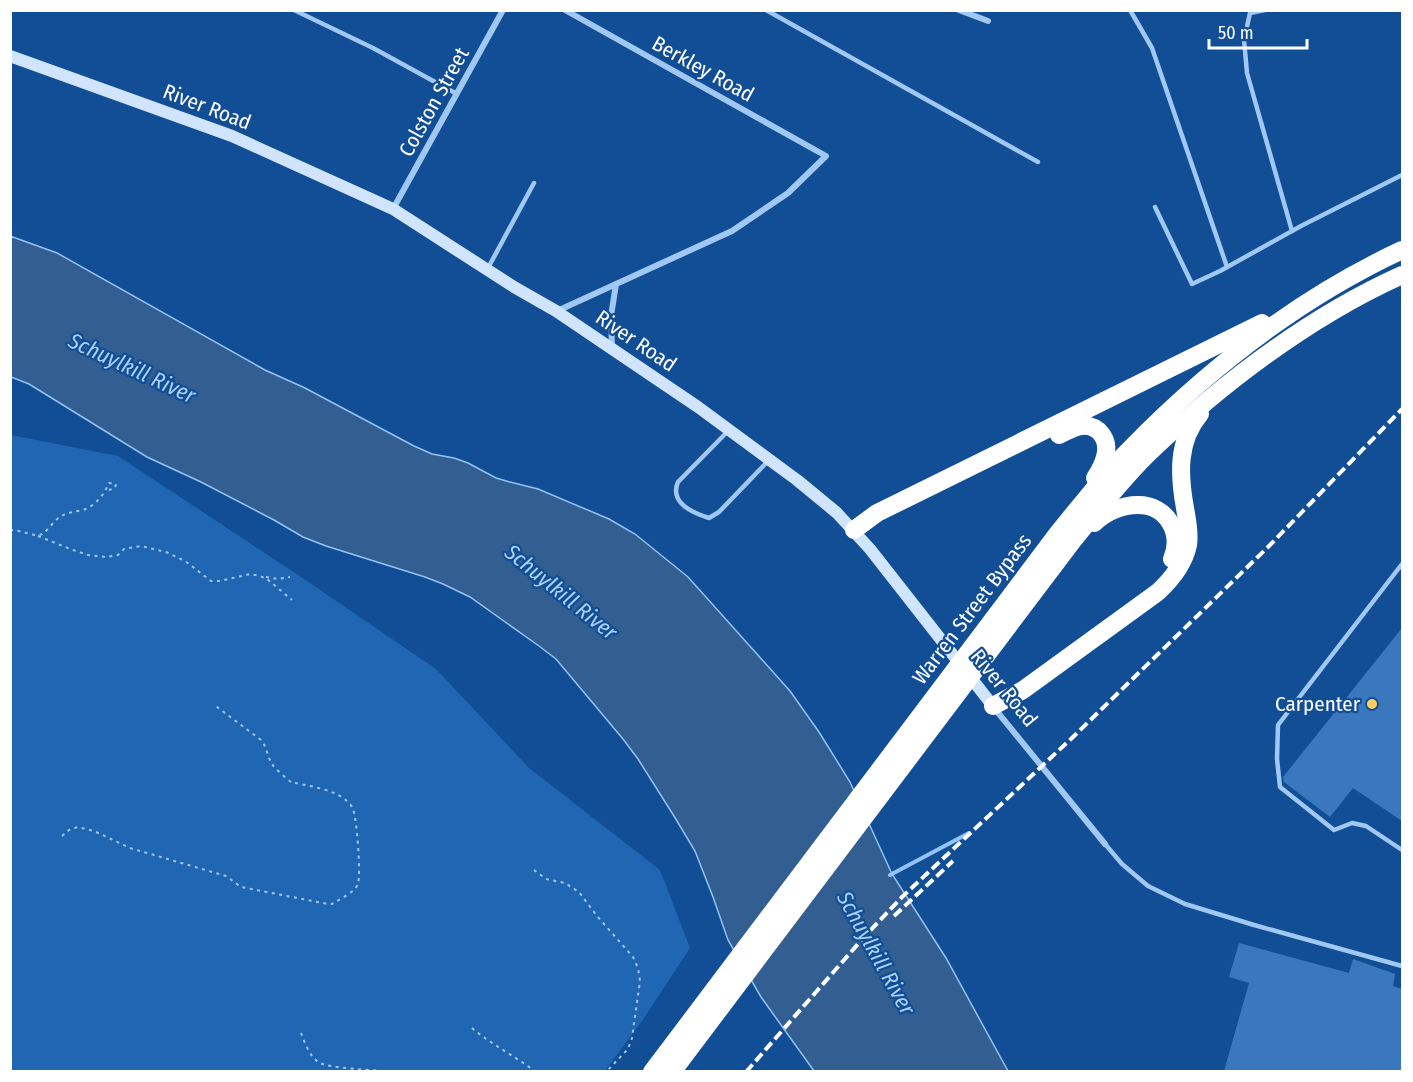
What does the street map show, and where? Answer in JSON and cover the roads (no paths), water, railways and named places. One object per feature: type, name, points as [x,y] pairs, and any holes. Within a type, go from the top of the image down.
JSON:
[{"type":"highway","name":"Warren Street Bypass","points":[[672,1071],[700,1022],[982,647],[1058,533],[1128,451],[1208,375],[1263,332],[1356,273],[1402,250]]},
{"type":"highway","name":"Warren Street Bypass","points":[[982,647],[1140,463],[1166,437],[1275,348],[1367,292],[1402,275]]},
{"type":"highway","points":[[854,530],[877,513],[1326,292]]},
{"type":"highway","points":[[993,706],[1033,683],[1158,592],[1174,575],[1185,555],[1189,536],[1180,473],[1182,450],[1196,418],[1221,390]]},
{"type":"highway","points":[[854,530],[882,523],[1070,430],[1088,426],[1103,435],[1107,449],[1103,464],[1080,506]]},
{"type":"highway","points":[[993,706],[1017,682],[1160,577],[1172,560],[1176,548],[1172,525],[1162,513],[1136,505],[1106,514],[1071,543]]},
{"type":"highway","name":"Warren Street Bypass","points":[[652,1071],[700,1022]]},
{"type":"street","name":"Colston Street","points":[[393,209],[503,10]]},
{"type":"street","name":"Berkley Road","points":[[565,10],[825,156],[788,193],[732,231],[616,284]]},
{"type":"street","points":[[959,10],[988,21]]},
{"type":"street","name":"River Road","points":[[10,56],[232,136],[393,209],[487,270],[556,311],[698,407],[821,499],[854,530],[1105,844]]},
{"type":"street","points":[[556,311],[616,284]]},
{"type":"street","points":[[612,349],[611,316],[616,284]]},
{"type":"lane","points":[[294,10],[373,48],[457,94]]},
{"type":"lane","points":[[766,10],[1038,162]]},
{"type":"lane","points":[[1130,10],[1152,48],[1227,267]]},
{"type":"lane","points":[[1264,10],[1250,13],[1244,40],[1247,73],[1292,231]]},
{"type":"lane","points":[[1155,207],[1192,284],[1402,175]]},
{"type":"lane","points":[[487,270],[534,183]]},
{"type":"lane","points":[[729,430],[678,482],[677,496],[690,511],[709,518],[719,512],[769,459]]},
{"type":"lane","points":[[1402,564],[1278,725],[1277,759],[1280,787],[1334,830],[1352,823],[1366,826],[1402,849]]},
{"type":"lane","points":[[1105,844],[1122,864],[1148,886],[1185,904],[1254,926],[1402,966]]},
{"type":"water","name":"Schuylkill River","points":[[10,236],[57,253],[265,370],[305,388],[414,446],[432,454],[468,463],[496,478],[538,489],[609,519],[635,534],[688,577],[790,691],[819,732],[850,782],[892,874],[946,958],[1008,1071],[814,1071],[761,997],[728,940],[695,851],[674,816],[623,739],[556,659],[470,597],[425,577],[303,537],[201,482],[147,457],[29,384],[11,377]]},
{"type":"waterway","points":[[890,875],[969,833]]},
{"type":"railway","points":[[746,1072],[902,897],[1073,737],[1270,545],[1402,409]]},
{"type":"railway","points":[[894,916],[953,861]]},
{"type":"place","name":"Carpenter","points":[[1372,704]]}]
